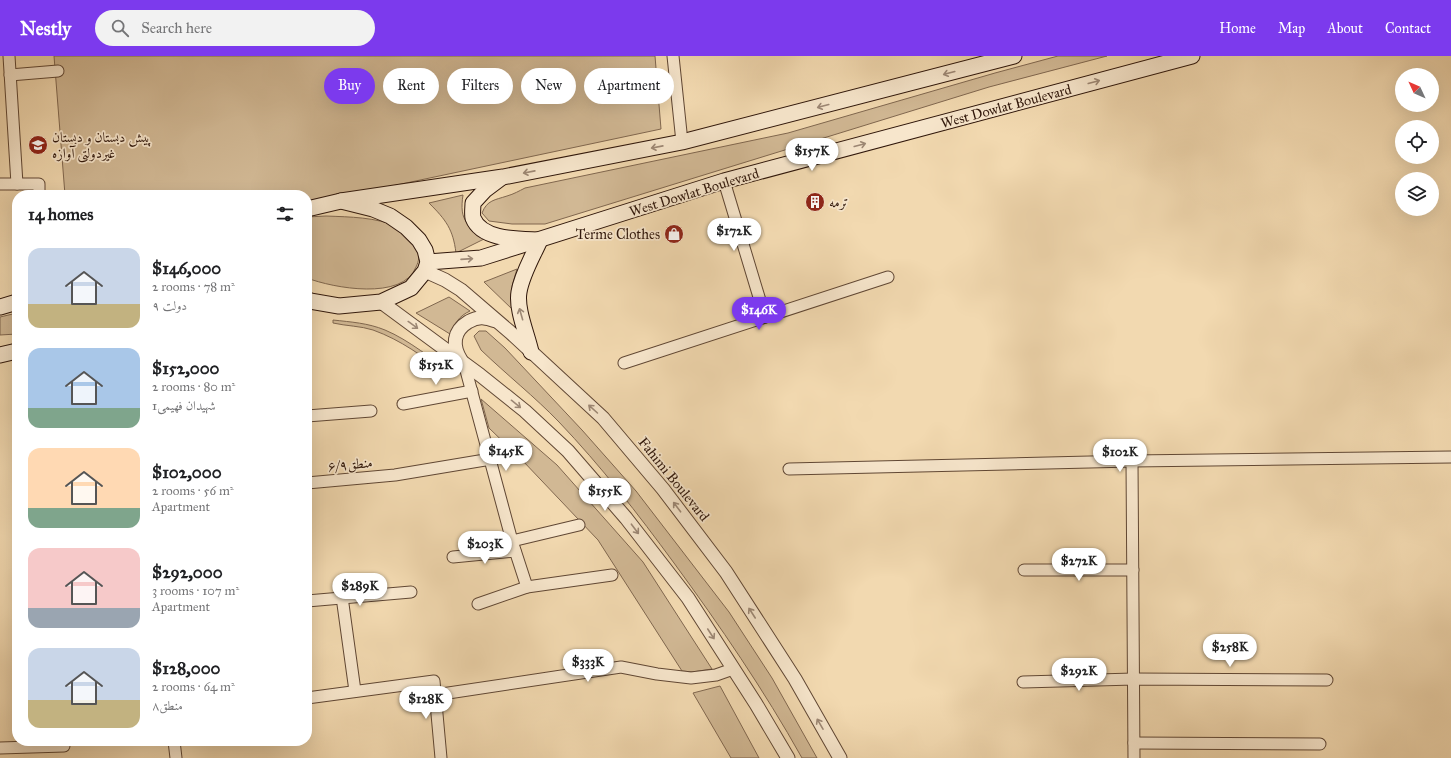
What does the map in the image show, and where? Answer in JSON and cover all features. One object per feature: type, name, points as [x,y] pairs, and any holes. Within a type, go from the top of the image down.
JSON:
[{"type":"main road","points":[[312,208],[341,201],[503,177],[682,142],[1014,56]]},
{"type":"main road","name":"West Dowlat Boulevard","points":[[427,267],[481,258],[724,181],[1192,56]]},
{"type":"main road","points":[[503,177],[485,190],[474,203],[473,218],[482,230],[497,236],[540,240],[519,292],[519,308],[531,352]]},
{"type":"main road","points":[[312,309],[382,302],[411,288],[427,267],[425,250],[419,240],[406,228],[390,216],[373,209],[341,201]]},
{"type":"main road","points":[[312,301],[339,306]]},
{"type":"main road","points":[[0,307],[12,303]]},
{"type":"main road","points":[[0,354],[12,353]]},
{"type":"street","points":[[8,56],[17,184]]},
{"type":"street","points":[[673,56],[682,142]]},
{"type":"street","points":[[10,75],[58,71]]},
{"type":"street","points":[[724,181],[766,317]]},
{"type":"street","points":[[0,184],[17,184],[39,190]]},
{"type":"street","name":"Fahimi Boulevard","points":[[427,267],[461,290],[498,321],[603,418],[663,489],[730,579],[795,679],[840,758]]},
{"type":"street","points":[[624,363],[888,277]]},
{"type":"street","points":[[382,302],[463,362],[525,411],[568,451],[626,518],[688,598],[756,704],[788,758]]},
{"type":"street","points":[[498,321],[481,318],[474,319],[460,327],[454,341],[457,354],[463,362],[472,391],[514,546],[527,587]]},
{"type":"street","points":[[403,404],[472,391]]},
{"type":"street","points":[[312,416],[371,411]]},
{"type":"street","points":[[789,469],[1132,461],[1451,456]]},
{"type":"street","name":"منطق۶/۹","points":[[312,482],[396,475],[491,459]]},
{"type":"street","points":[[1132,461],[1134,758]]},
{"type":"street","points":[[453,557],[514,546],[579,525]]},
{"type":"street","points":[[1024,570],[1133,570]]},
{"type":"street","points":[[478,604],[527,587],[612,575]]},
{"type":"street","points":[[312,600],[411,592]]},
{"type":"street","points":[[342,597],[355,691]]},
{"type":"street","points":[[435,695],[621,666],[657,674],[691,678],[716,675],[733,669]]},
{"type":"street","points":[[1023,682],[1134,679],[1327,680]]},
{"type":"street","points":[[312,697],[434,681],[441,758]]},
{"type":"street","points":[[1134,743],[1320,744]]},
{"type":"street","points":[[0,748],[12,746]]},
{"type":"street","points":[[175,746],[176,758]]},
{"type":"shaded area","points":[[54,56],[655,56],[656,68],[584,68],[584,104],[659,104],[661,129],[312,203],[312,190],[65,190]]},
{"type":"shaded area","points":[[1058,56],[1107,56],[989,87],[545,224],[512,224],[489,221],[482,213],[486,205],[492,201],[525,188],[788,133]]},
{"type":"shaded area","points":[[463,195],[462,211],[466,222],[470,226],[490,236],[456,253],[453,237],[448,225],[429,203]]},
{"type":"shaded area","points":[[312,217],[354,217],[372,219],[398,227],[407,234],[417,249],[419,258],[416,267],[409,278],[397,284],[383,288],[349,288],[312,280]]},
{"type":"shaded area","points":[[517,269],[512,286],[513,310],[484,282]]},
{"type":"shaded area","points":[[449,297],[470,311],[458,320],[450,334],[416,313]]},
{"type":"shaded area","points":[[12,314],[12,334],[0,335],[0,317]]},
{"type":"shaded area","points":[[333,320],[366,324],[394,334],[455,375],[447,375],[412,350],[383,334],[373,330],[333,323]]},
{"type":"shaded area","points":[[479,331],[486,331],[505,348],[582,430],[636,491],[729,612],[772,678],[817,758],[802,758],[725,634],[647,526],[604,473],[559,422],[481,350],[474,336]]},
{"type":"shaded area","points":[[481,399],[557,465],[643,562],[712,669],[692,672],[682,671],[598,540],[522,460],[489,428]]},
{"type":"shaded area","points":[[720,686],[759,758],[731,758],[693,693]]},
{"type":"place","name":"پیش دبستان و دبستان غیردولتی آوازه","points":[[38,145]]},
{"type":"place","name":"ترمه","points":[[815,202]]},
{"type":"place","name":"Terme Clothes","points":[[674,234]]}]
